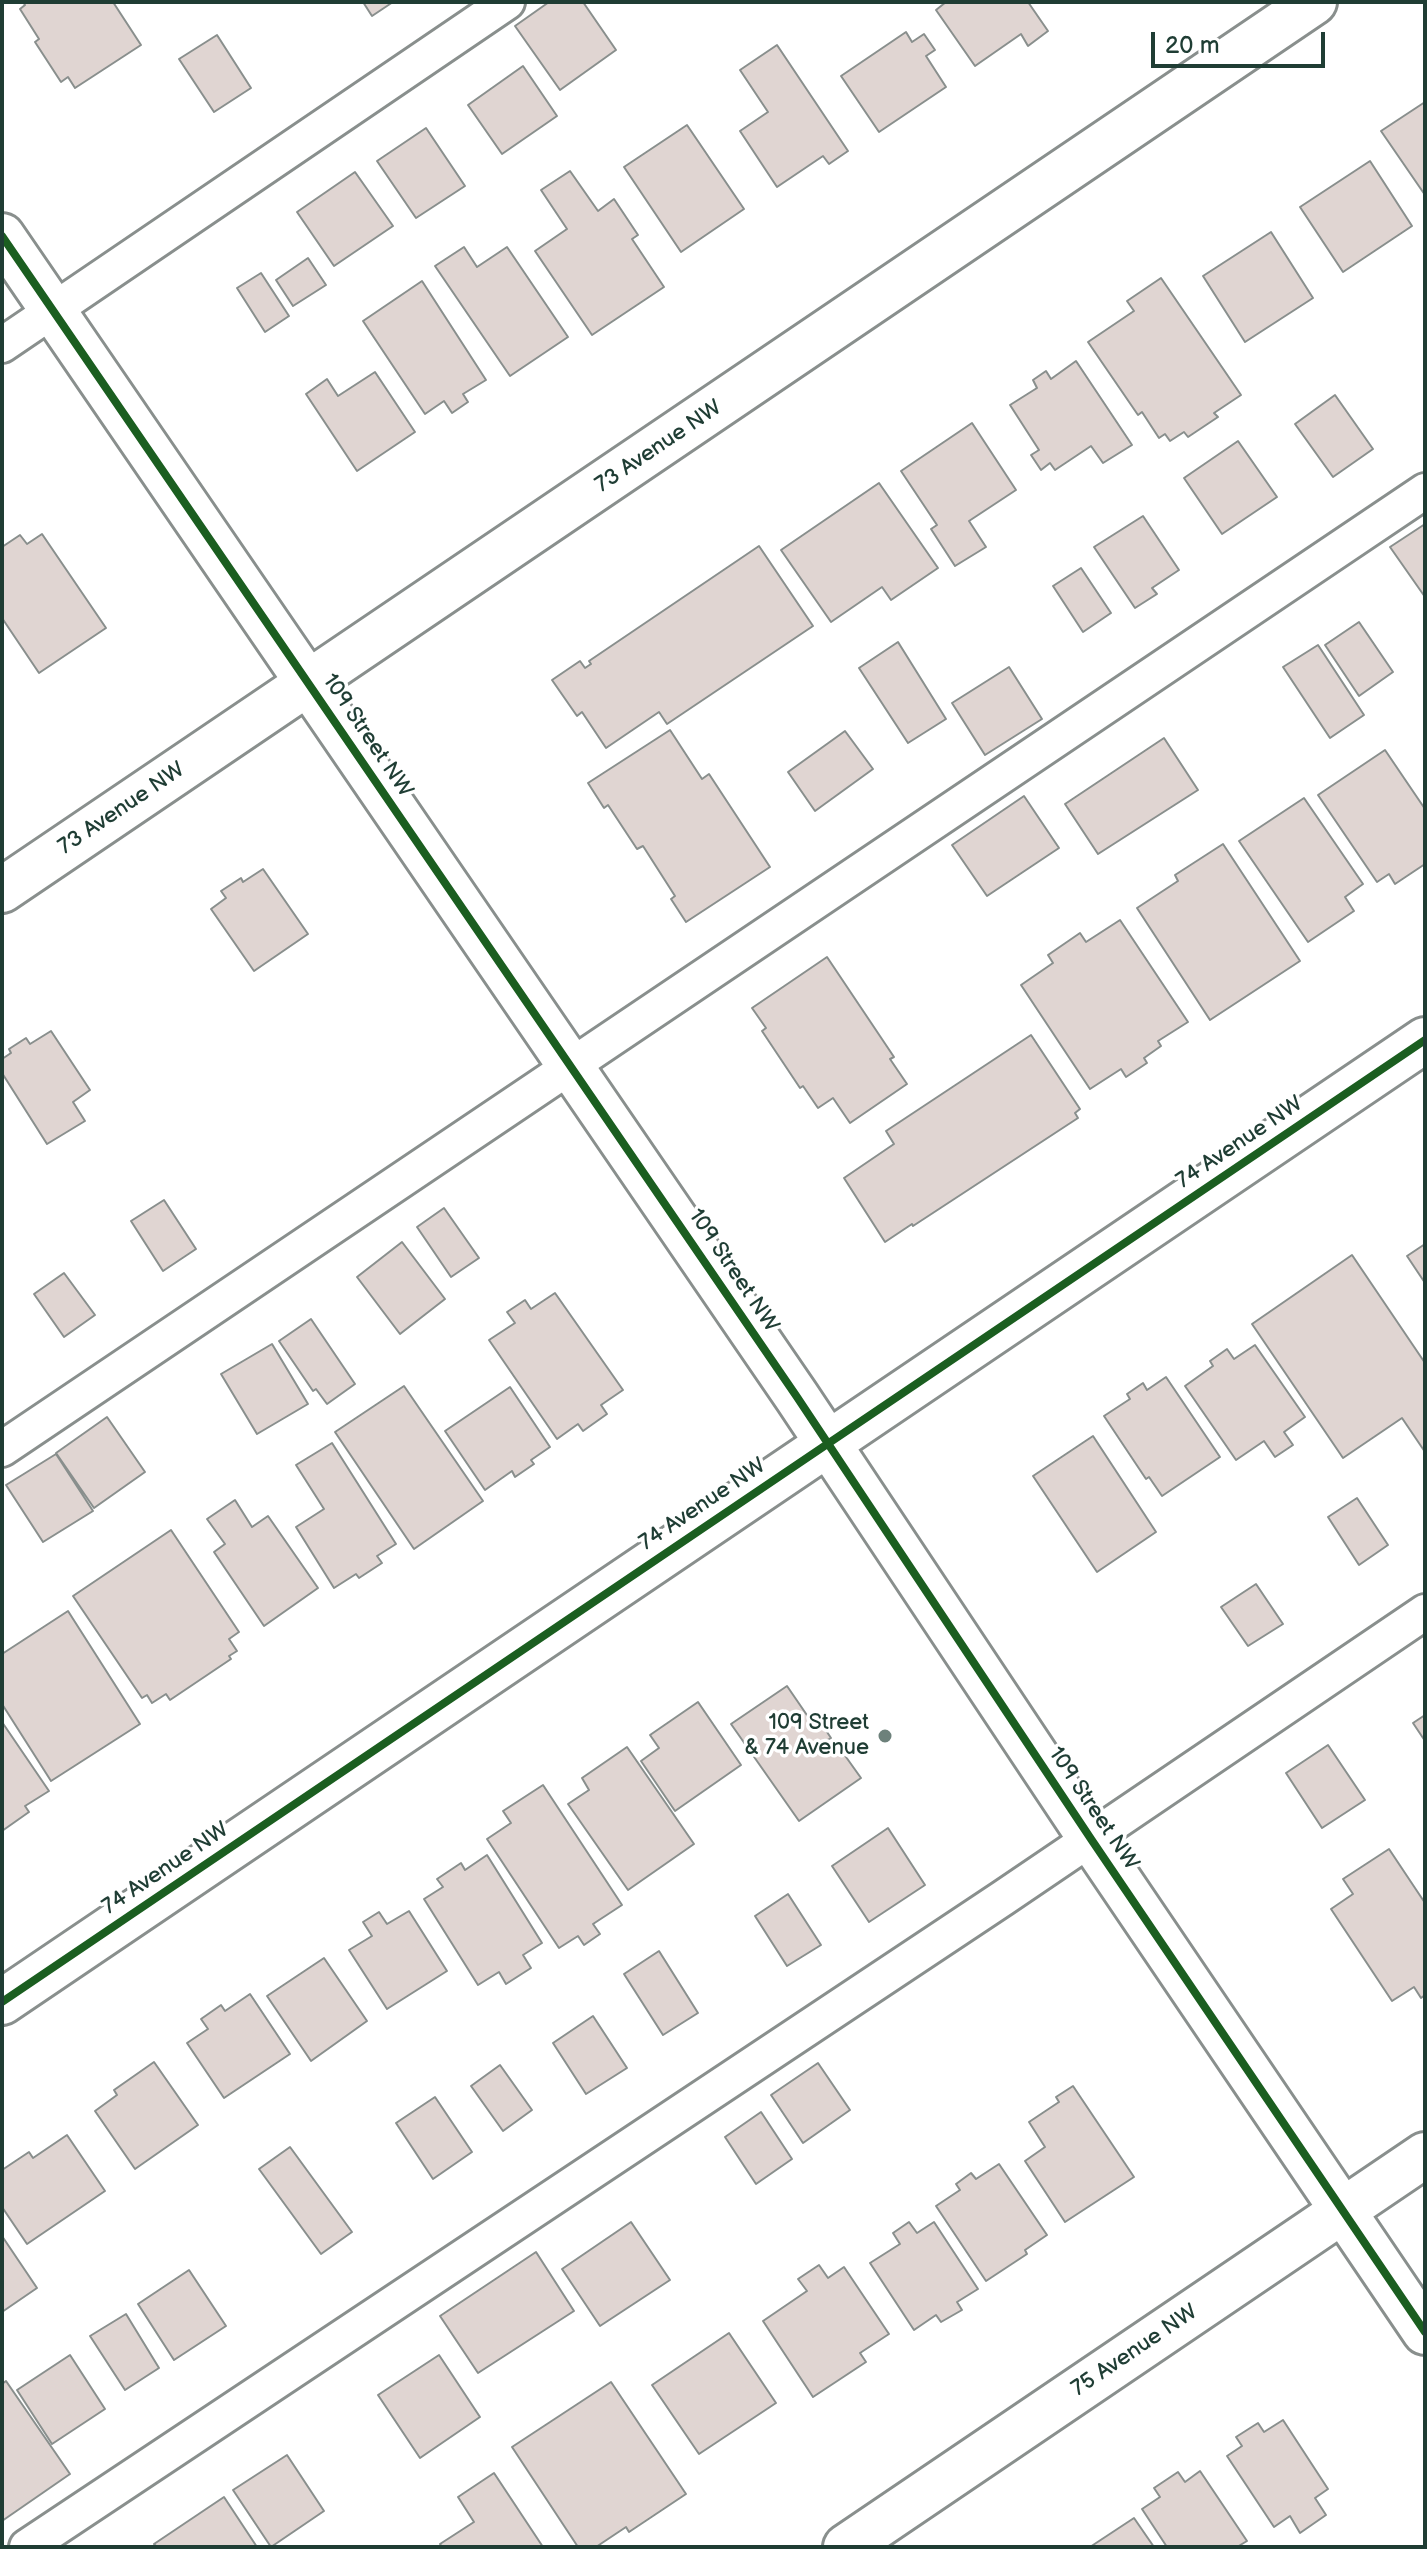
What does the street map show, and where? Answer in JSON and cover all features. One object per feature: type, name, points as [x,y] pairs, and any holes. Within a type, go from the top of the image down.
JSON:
[{"type":"street","name":"73 Avenue NW","points":[[2,890],[1314,2]]},
{"type":"street","name":"109 Street NW","points":[[2,236],[828,1443],[1091,1839],[1425,2332]]},
{"type":"street","name":"74 Avenue NW","points":[[2,2002],[1425,1040]]},
{"type":"street","name":"75 Avenue NW","points":[[846,2547],[1425,2155]]},
{"type":"lane","points":[[2,345],[507,2]]},
{"type":"lane","points":[[2,1449],[1425,491]]},
{"type":"lane","points":[[27,2547],[1091,1839],[1425,1612]]},
{"type":"building","points":[[23,2],[113,2],[141,45],[75,88],[68,77],[61,82],[35,42],[39,39],[20,9],[25,5]]},
{"type":"building","points":[[363,2],[393,2],[372,16]]},
{"type":"building","points":[[549,2],[583,2],[616,50],[560,90],[515,26]]},
{"type":"building","points":[[946,2],[1028,2],[1048,31],[1028,46],[1021,34],[975,66],[936,10]]},
{"type":"building","points":[[906,32],[912,42],[924,34],[935,50],[926,56],[946,87],[879,132],[841,76]]},
{"type":"building","points":[[217,35],[251,88],[214,112],[179,59]]},
{"type":"building","points":[[777,45],[848,151],[829,164],[823,156],[777,187],[740,131],[768,112],[740,70]]},
{"type":"building","points":[[523,66],[557,116],[502,154],[468,105]]},
{"type":"building","points":[[1425,102],[1425,195],[1381,131]]},
{"type":"building","points":[[687,125],[744,209],[681,252],[624,167]]},
{"type":"building","points":[[426,128],[465,186],[416,218],[377,161]]},
{"type":"building","points":[[1370,161],[1412,226],[1343,272],[1300,207]]},
{"type":"building","points":[[570,171],[598,211],[614,199],[638,235],[632,239],[664,287],[592,335],[535,251],[567,229],[541,190]]},
{"type":"building","points":[[355,172],[393,226],[334,266],[297,212]]},
{"type":"building","points":[[1271,232],[1313,298],[1245,342],[1203,276]]},
{"type":"building","points":[[464,247],[477,267],[507,247],[568,337],[510,376],[435,266]]},
{"type":"building","points":[[308,258],[326,285],[293,306],[276,280]]},
{"type":"building","points":[[261,273],[289,316],[265,332],[237,288]]},
{"type":"building","points":[[1161,278],[1241,395],[1214,413],[1218,417],[1188,437],[1184,432],[1170,441],[1165,434],[1159,438],[1142,412],[1138,415],[1088,342],[1134,311],[1127,301]]},
{"type":"building","points":[[422,281],[486,380],[463,394],[468,402],[452,413],[444,401],[425,414],[363,321]]},
{"type":"building","points":[[1076,361],[1132,445],[1103,463],[1091,446],[1055,470],[1050,463],[1041,470],[1031,455],[1039,450],[1010,405],[1037,388],[1033,380],[1046,371],[1051,379]]},
{"type":"building","points":[[375,372],[415,432],[357,471],[306,394],[327,379],[338,396]]},
{"type":"building","points":[[1335,395],[1373,449],[1333,477],[1295,424]]},
{"type":"building","points":[[972,423],[1016,490],[969,521],[986,547],[955,566],[931,529],[937,525],[901,471]]},
{"type":"building","points":[[1238,441],[1277,497],[1222,534],[1184,478]]},
{"type":"building","points":[[879,483],[938,568],[891,600],[882,587],[831,622],[781,550]]},
{"type":"building","points":[[1143,516],[1179,570],[1152,588],[1157,594],[1135,608],[1094,547]]},
{"type":"building","points":[[1425,524],[1425,597],[1390,547]]},
{"type":"building","points":[[42,534],[106,628],[39,673],[2,618],[2,547],[20,535],[27,544]]},
{"type":"building","points":[[759,546],[813,626],[667,724],[659,712],[606,748],[582,712],[577,716],[552,680],[580,661],[585,668],[591,664],[589,661]]},
{"type":"building","points":[[1081,568],[1111,613],[1083,632],[1053,586]]},
{"type":"building","points":[[1359,622],[1393,672],[1359,696],[1325,645]]},
{"type":"building","points":[[898,642],[946,719],[908,743],[859,668]]},
{"type":"building","points":[[1318,645],[1364,715],[1330,738],[1283,667]]},
{"type":"building","points":[[1009,667],[1042,719],[985,755],[952,703]]},
{"type":"building","points":[[670,730],[702,779],[709,774],[770,867],[686,922],[671,899],[675,896],[643,846],[637,849],[608,805],[604,808],[588,783]]},
{"type":"building","points":[[845,731],[873,769],[815,811],[788,772]]},
{"type":"building","points":[[1164,738],[1198,790],[1098,854],[1065,804]]},
{"type":"building","points":[[1385,750],[1425,809],[1425,864],[1395,884],[1389,874],[1377,882],[1318,795]]},
{"type":"building","points":[[1024,796],[1059,848],[987,896],[952,845]]},
{"type":"building","points":[[1304,798],[1363,884],[1345,897],[1354,911],[1308,942],[1239,841]]},
{"type":"building","points":[[1223,844],[1300,961],[1210,1020],[1137,908],[1178,881],[1175,875]]},
{"type":"building","points":[[263,869],[308,934],[254,971],[211,909],[226,898],[221,891]]},
{"type":"building","points":[[1120,920],[1188,1022],[1158,1041],[1161,1046],[1144,1058],[1147,1063],[1126,1077],[1121,1069],[1090,1089],[1021,985],[1053,963],[1048,955],[1080,933],[1086,942]]},
{"type":"building","points":[[827,957],[894,1057],[890,1059],[907,1084],[850,1123],[833,1098],[818,1108],[803,1086],[800,1088],[762,1031],[766,1028],[752,1008]]},
{"type":"building","points":[[51,1031],[90,1090],[73,1102],[85,1121],[47,1144],[2,1073],[2,1059],[11,1053],[9,1049],[26,1038],[30,1044]]},
{"type":"building","points":[[1031,1035],[1080,1109],[1075,1113],[1078,1118],[885,1242],[844,1178],[894,1144],[886,1131]]},
{"type":"building","points":[[164,1200],[196,1249],[163,1271],[131,1221]]},
{"type":"building","points":[[444,1208],[479,1258],[451,1277],[417,1227]]},
{"type":"building","points":[[402,1242],[445,1299],[400,1334],[357,1277]]},
{"type":"building","points":[[1425,1244],[1425,1283],[1407,1256]]},
{"type":"building","points":[[1352,1255],[1425,1363],[1425,1452],[1402,1418],[1343,1458],[1252,1324]]},
{"type":"building","points":[[64,1273],[95,1315],[64,1337],[34,1294]]},
{"type":"building","points":[[555,1293],[623,1390],[601,1405],[607,1414],[583,1431],[578,1424],[557,1439],[489,1340],[515,1323],[507,1312],[525,1300],[531,1309]]},
{"type":"building","points":[[311,1319],[355,1384],[327,1404],[316,1389],[313,1391],[279,1341]]},
{"type":"building","points":[[272,1344],[308,1404],[257,1434],[221,1374]]},
{"type":"building","points":[[1255,1345],[1305,1417],[1284,1432],[1293,1445],[1275,1457],[1264,1441],[1236,1460],[1185,1386],[1213,1366],[1210,1361],[1227,1349],[1234,1359]]},
{"type":"building","points":[[1166,1377],[1220,1457],[1162,1496],[1149,1477],[1146,1479],[1104,1416],[1130,1399],[1127,1394],[1143,1383],[1147,1390]]},
{"type":"building","points":[[404,1386],[483,1501],[414,1549],[335,1432]]},
{"type":"building","points":[[510,1387],[550,1447],[531,1460],[534,1464],[515,1477],[512,1471],[485,1490],[445,1431]]},
{"type":"building","points":[[107,1417],[145,1472],[94,1508],[56,1453]]},
{"type":"building","points":[[1093,1436],[1156,1532],[1097,1572],[1033,1476]]},
{"type":"building","points":[[332,1443],[396,1544],[377,1556],[382,1563],[359,1578],[356,1574],[334,1588],[296,1527],[324,1509],[296,1465]]},
{"type":"building","points":[[56,1454],[93,1511],[43,1542],[6,1485]]},
{"type":"building","points":[[1357,1498],[1388,1545],[1359,1565],[1328,1517]]},
{"type":"building","points":[[235,1500],[252,1527],[268,1516],[318,1588],[264,1626],[214,1552],[225,1544],[207,1519]]},
{"type":"building","points":[[171,1530],[239,1632],[229,1639],[237,1651],[229,1656],[231,1659],[170,1700],[166,1694],[152,1703],[147,1695],[142,1698],[73,1596]]},
{"type":"building","points":[[1256,1584],[1283,1624],[1248,1646],[1221,1607]]},
{"type":"building","points":[[68,1611],[140,1724],[51,1781],[2,1704],[2,1654]]},
{"type":"building","points":[[787,1686],[811,1721],[817,1717],[831,1738],[824,1742],[828,1748],[836,1743],[861,1778],[799,1821],[731,1724]]},
{"type":"building","points":[[698,1702],[741,1765],[675,1811],[641,1761],[659,1748],[650,1735]]},
{"type":"building","points":[[1425,1715],[1425,1741],[1413,1723]]},
{"type":"building","points":[[2,1722],[49,1791],[25,1806],[29,1812],[2,1831]]},
{"type":"building","points":[[1328,1745],[1365,1800],[1322,1828],[1286,1773]]},
{"type":"building","points":[[627,1747],[694,1844],[628,1890],[568,1804],[589,1790],[582,1778]]},
{"type":"building","points":[[543,1785],[622,1905],[593,1924],[600,1934],[584,1945],[578,1936],[559,1948],[487,1839],[511,1823],[503,1811]]},
{"type":"building","points":[[888,1828],[925,1885],[869,1922],[832,1866]]},
{"type":"building","points":[[1389,1849],[1425,1903],[1425,1995],[1421,1998],[1414,1987],[1392,2001],[1331,1909],[1353,1894],[1343,1879]]},
{"type":"building","points":[[487,1855],[542,1943],[523,1955],[531,1968],[506,1984],[499,1972],[478,1985],[424,1899],[443,1887],[437,1879],[461,1863],[465,1870]]},
{"type":"building","points":[[788,1894],[821,1945],[787,1966],[755,1916]]},
{"type":"building","points":[[409,1911],[447,1971],[387,2009],[349,1950],[372,1936],[363,1922],[379,1912],[387,1924]]},
{"type":"building","points":[[659,1951],[698,2013],[663,2035],[624,1974]]},
{"type":"building","points":[[324,1958],[367,2021],[311,2061],[267,1996]]},
{"type":"building","points":[[250,1994],[290,2054],[224,2098],[187,2043],[208,2029],[201,2019],[221,2005],[225,2011]]},
{"type":"building","points":[[593,2016],[627,2068],[586,2094],[553,2043]]},
{"type":"building","points":[[154,2062],[198,2125],[135,2169],[95,2111],[117,2095],[114,2090]]},
{"type":"building","points":[[818,2063],[850,2110],[803,2143],[771,2095]]},
{"type":"building","points":[[500,2065],[532,2110],[503,2131],[471,2086]]},
{"type":"building","points":[[1073,2086],[1134,2177],[1065,2222],[1025,2161],[1045,2147],[1029,2122],[1059,2102],[1056,2097]]},
{"type":"building","points":[[435,2097],[472,2152],[433,2179],[396,2123]]},
{"type":"building","points":[[761,2112],[792,2159],[756,2184],[725,2137]]},
{"type":"building","points":[[67,2135],[105,2191],[27,2244],[2,2207],[2,2170],[29,2152],[33,2158]]},
{"type":"building","points":[[290,2147],[352,2232],[321,2254],[259,2169]]},
{"type":"building","points":[[999,2164],[1047,2235],[1025,2250],[1027,2254],[986,2281],[936,2206],[960,2190],[956,2184],[971,2173],[976,2179]]},
{"type":"building","points":[[631,2222],[670,2280],[600,2326],[562,2269]]},
{"type":"building","points":[[909,2222],[917,2233],[934,2222],[978,2289],[957,2302],[962,2310],[941,2322],[936,2315],[914,2330],[870,2263],[900,2244],[893,2233]]},
{"type":"building","points":[[2,2236],[37,2288],[2,2312]]},
{"type":"building","points":[[536,2252],[574,2311],[478,2373],[440,2316]]},
{"type":"building","points":[[819,2265],[828,2278],[844,2267],[889,2334],[860,2353],[866,2362],[813,2397],[763,2321],[807,2291],[798,2279]]},
{"type":"building","points":[[189,2270],[226,2326],[174,2360],[138,2304]]},
{"type":"building","points":[[126,2314],[159,2368],[125,2390],[90,2336]]},
{"type":"building","points":[[729,2333],[776,2403],[699,2454],[652,2385]]},
{"type":"building","points":[[70,2355],[105,2409],[52,2444],[17,2390]]},
{"type":"building","points":[[439,2355],[480,2417],[420,2458],[378,2395]]},
{"type":"building","points":[[6,2381],[70,2474],[2,2521],[2,2384]]},
{"type":"building","points":[[611,2382],[686,2494],[629,2532],[626,2527],[596,2547],[578,2547],[512,2447]]},
{"type":"building","points":[[1283,2420],[1328,2489],[1315,2498],[1326,2515],[1300,2533],[1290,2516],[1274,2527],[1227,2456],[1242,2446],[1236,2437],[1258,2423],[1264,2432]]},
{"type":"building","points":[[287,2455],[324,2511],[271,2547],[233,2490]]},
{"type":"building","points":[[1200,2471],[1247,2541],[1237,2547],[1167,2547],[1142,2509],[1160,2497],[1154,2488],[1178,2472],[1185,2482]]},
{"type":"building","points":[[494,2473],[543,2547],[442,2547],[440,2544],[474,2522],[458,2497]]},
{"type":"building","points":[[224,2497],[257,2547],[157,2547],[154,2544]]},
{"type":"building","points":[[1134,2518],[1154,2547],[1090,2547]]},
{"type":"cycle path","points":[[2,236],[797,1397],[1425,2332]]},
{"type":"cycle path","points":[[2,2002],[1425,1040]]},
{"type":"place","name":"109 Street & 74 Avenue","points":[[885,1736]]}]
